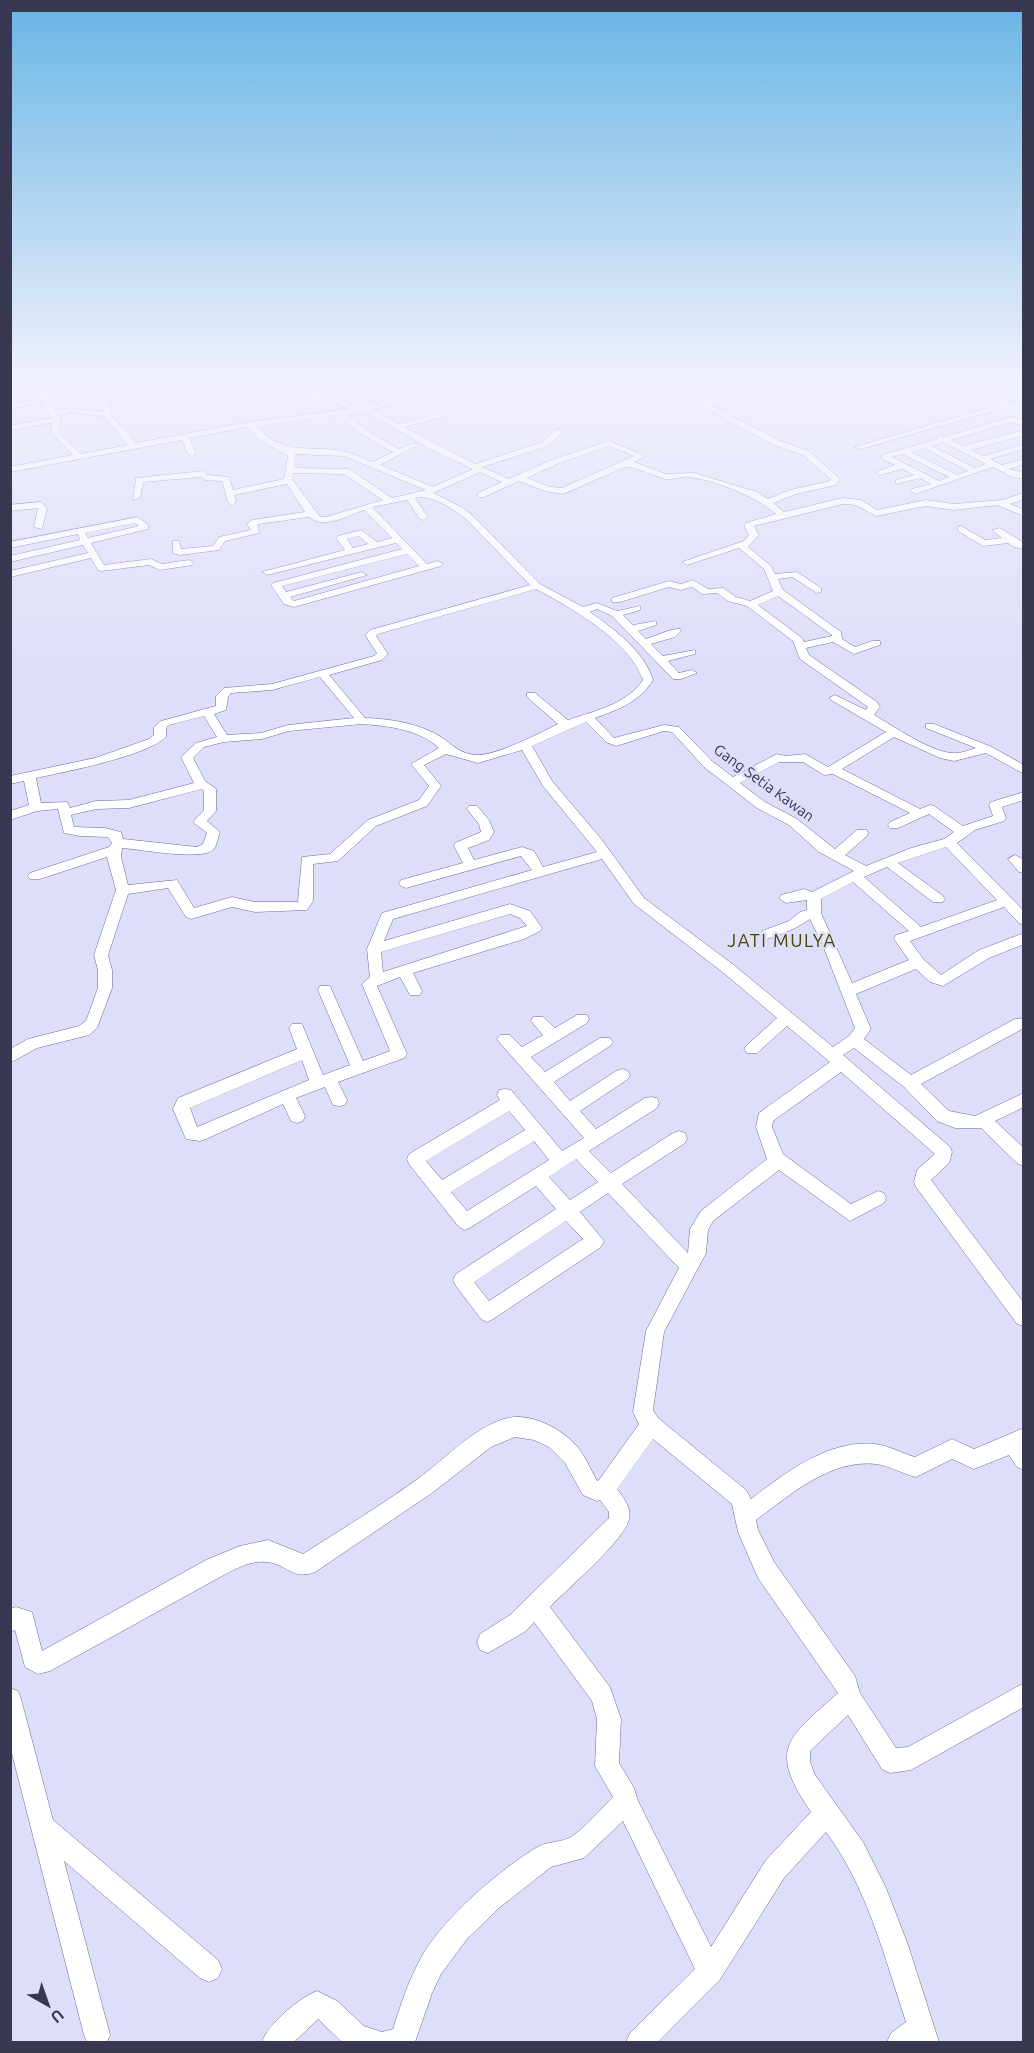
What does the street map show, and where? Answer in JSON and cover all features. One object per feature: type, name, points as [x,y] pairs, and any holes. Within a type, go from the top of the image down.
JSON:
[{"type":"street","points":[[136,498],[139,480],[203,474],[206,477],[226,479],[230,497],[289,481]]},
{"type":"street","points":[[290,474],[289,481],[311,514],[317,519],[327,520],[366,506],[430,492],[466,474]]},
{"type":"street","points":[[350,474],[391,501]]},
{"type":"street","points":[[354,476],[359,474]]},
{"type":"street","points":[[389,474],[430,492],[471,518],[537,586],[582,611],[604,627],[644,667],[648,680],[647,685],[633,699],[589,719]]},
{"type":"street","points":[[491,474],[509,482]]},
{"type":"street","points":[[481,495],[527,474]]},
{"type":"street","points":[[520,478],[548,489],[563,491],[602,474]]},
{"type":"street","points":[[661,474],[670,477],[680,474]]},
{"type":"street","points":[[686,474],[754,494],[782,515]]},
{"type":"street","points":[[767,502],[793,492],[835,482],[836,478],[831,474]]},
{"type":"street","points":[[948,474],[957,478]]},
{"type":"street","points":[[915,491],[968,474]]},
{"type":"street","points":[[899,482],[921,475],[939,484]]},
{"type":"street","points":[[828,484],[852,501]]},
{"type":"street","points":[[687,562],[746,543],[755,534],[749,525],[838,501],[858,502],[876,513],[888,511],[901,516],[909,516],[948,512],[947,508],[951,506],[1003,503],[1023,496]]},
{"type":"street","points":[[410,498],[423,517]]},
{"type":"street","points":[[1003,503],[1023,513]]},
{"type":"street","points":[[10,508],[41,505],[43,508],[39,527]]},
{"type":"street","points":[[366,506],[422,564]]},
{"type":"street","points":[[972,506],[982,512]]},
{"type":"street","points":[[176,543],[176,551],[180,552],[216,548],[222,539],[256,531],[252,524],[255,522],[311,514]]},
{"type":"street","points":[[10,545],[136,520],[145,527],[10,559]]},
{"type":"street","points":[[79,530],[100,568],[151,562],[160,567],[189,562]]},
{"type":"street","points":[[961,530],[984,543],[1010,540]]},
{"type":"street","points":[[997,530],[1017,545],[1023,546]]},
{"type":"street","points":[[351,550],[341,538],[361,533],[375,545]]},
{"type":"street","points":[[267,572],[399,539]]},
{"type":"street","points":[[746,543],[744,548],[759,559],[773,577],[779,592],[837,634],[838,637],[835,639]]},
{"type":"street","points":[[410,550],[277,583],[283,596],[288,602],[294,604],[422,564]]},
{"type":"street","points":[[10,574],[93,555]]},
{"type":"street","points":[[306,562],[331,594]]},
{"type":"street","points":[[283,596],[422,564],[438,564]]},
{"type":"street","points":[[773,577],[794,574],[817,590]]},
{"type":"street","points":[[616,600],[668,584],[681,587],[694,583],[705,592],[719,590],[729,597],[751,604],[798,640],[804,657],[873,704],[874,708],[868,716]]},
{"type":"street","points":[[10,780],[98,761],[158,739],[160,727],[168,721],[223,707],[222,696],[227,690],[267,688],[381,657],[383,652],[371,637],[372,632],[537,586]]},
{"type":"street","points":[[751,604],[779,592]]},
{"type":"street","points":[[582,611],[597,606],[616,614],[677,677],[692,673]]},
{"type":"street","points":[[616,614],[636,608]]},
{"type":"street","points":[[632,629],[652,623]]},
{"type":"street","points":[[643,643],[672,635],[676,631]]},
{"type":"street","points":[[801,646],[835,639],[853,651],[876,643]]},
{"type":"street","points":[[660,660],[691,652]]},
{"type":"street","points":[[322,673],[338,693],[350,703],[362,721]]},
{"type":"street","points":[[531,695],[566,725]]},
{"type":"street","points":[[835,698],[893,732],[952,756],[988,749]]},
{"type":"street","points":[[35,876],[116,846],[198,852],[205,849],[215,835],[212,830],[199,823],[210,811],[210,789],[203,785],[187,756],[200,745],[224,739],[262,736],[288,728],[362,721],[394,723],[437,740],[452,753],[478,759],[525,745],[566,725],[637,708]]},
{"type":"street","points":[[207,712],[224,739]]},
{"type":"street","points":[[589,719],[610,740],[656,727]]},
{"type":"street","points":[[930,726],[988,749],[1023,770]]},
{"type":"street","name":"Gang Setia Kawan","points":[[610,740],[618,742],[664,728],[675,729],[708,764],[761,805],[793,822],[812,840],[860,874],[920,933]]},
{"type":"street","points":[[733,782],[777,758],[790,760],[802,757],[825,772],[893,732]]},
{"type":"street","points":[[525,745],[547,783],[625,884],[655,915],[712,956],[788,1017],[944,1152],[943,1158],[922,1175],[922,1182],[1023,1318]]},
{"type":"street","points":[[123,890],[172,883],[191,914],[231,902],[255,907],[302,907],[306,901],[307,860],[333,858],[372,823],[423,803],[435,786],[417,764],[448,748]]},
{"type":"street","points":[[833,769],[919,813]]},
{"type":"street","points":[[29,776],[36,807]]},
{"type":"street","points":[[65,813],[96,805],[115,806],[203,785]]},
{"type":"street","points":[[786,898],[804,894],[814,897],[916,850],[949,842],[971,827],[1000,818],[995,805],[1023,796]]},
{"type":"street","points":[[10,816],[36,807],[62,805],[69,831],[108,832],[116,835],[123,890],[101,955],[105,970],[105,988],[90,1027],[84,1031],[33,1043],[10,1057]]},
{"type":"street","points":[[108,832],[115,806]]},
{"type":"street","points":[[471,866],[460,846],[484,837],[488,832],[485,823],[473,809]]},
{"type":"street","points":[[894,825],[919,813],[932,810],[964,833]]},
{"type":"street","points":[[836,855],[862,833]]},
{"type":"street","points":[[949,842],[1023,920]]},
{"type":"street","points":[[406,883],[524,851],[529,854],[540,873]]},
{"type":"street","points":[[377,979],[374,949],[387,916],[604,854]]},
{"type":"street","points":[[888,862],[938,899]]},
{"type":"street","points":[[814,897],[814,913],[829,943],[863,1029],[836,1059],[765,1118],[764,1127],[776,1158],[850,1213],[855,1213],[879,1198]]},
{"type":"street","points":[[1005,902],[901,940],[918,963],[935,979],[943,981],[984,954],[1023,938]]},
{"type":"street","points":[[306,1052],[188,1101],[181,1109],[192,1134],[196,1135],[287,1095],[399,1054],[370,987],[370,982],[377,979],[410,981],[474,949],[535,928],[520,911],[510,909],[374,949]]},
{"type":"street","points":[[767,934],[794,924],[805,915],[814,913]]},
{"type":"street","points":[[848,991],[918,963]]},
{"type":"street","points":[[325,990],[359,1068]]},
{"type":"street","points":[[752,1049],[788,1017]]},
{"type":"street","points":[[520,1056],[582,1019]]},
{"type":"street","points":[[538,1022],[553,1036]]},
{"type":"street","points":[[910,1083],[1020,1023]]},
{"type":"street","points":[[297,1028],[306,1052],[323,1081],[339,1100]]},
{"type":"street","points":[[505,1039],[596,1139]]},
{"type":"street","points":[[854,1040],[910,1083],[943,1116],[966,1124],[984,1121],[1023,1099]]},
{"type":"street","points":[[542,1082],[605,1042]]},
{"type":"street","points":[[568,1110],[622,1075]]},
{"type":"street","points":[[287,1095],[297,1116]]},
{"type":"street","points":[[560,1161],[508,1098],[415,1159],[465,1222],[651,1103]]},
{"type":"street","points":[[984,1121],[1023,1159]]},
{"type":"street","points":[[439,1191],[535,1132]]},
{"type":"street","points":[[538,1176],[567,1211],[595,1241],[487,1313],[462,1280],[567,1211],[679,1138]]},
{"type":"street","points":[[578,1150],[690,1267]]},
{"type":"street","points":[[776,1158],[770,1169],[704,1219],[699,1229],[697,1253],[656,1331],[644,1408],[651,1425],[732,1490],[742,1503],[748,1532],[766,1570],[847,1684],[850,1697],[890,1761],[911,1758],[1023,1694]]},
{"type":"street","points":[[10,1621],[16,1618],[24,1620],[33,1659],[38,1664],[42,1663],[213,1568],[240,1557],[267,1551],[300,1565],[307,1564],[378,1518],[484,1440],[504,1430],[515,1428],[536,1430],[556,1440],[572,1456],[590,1488],[597,1491],[604,1489],[651,1425]]},
{"type":"street","points":[[745,1516],[802,1475],[850,1456],[874,1454],[911,1466],[920,1466],[950,1450],[957,1450],[974,1459],[1020,1447]]},
{"type":"street","points":[[488,1641],[509,1629],[536,1606],[619,1521],[620,1510],[604,1489]]},
{"type":"street","points":[[536,1606],[602,1695],[609,1719],[607,1766],[627,1796],[626,1802],[710,1972]]},
{"type":"street","points":[[850,1697],[803,1740],[798,1750],[800,1769],[827,1814],[854,1851],[876,1895],[916,2038]]},
{"type":"street","points":[[10,1699],[96,2035]]},
{"type":"street","points":[[391,2043],[402,2042],[422,1984],[439,1954],[455,1933],[491,1898],[542,1858],[551,1853],[575,1849],[626,1802]]},
{"type":"street","points":[[639,2043],[710,1972],[775,1869],[827,1814]]},
{"type":"street","points":[[43,1827],[209,1969]]},
{"type":"street","points":[[275,2043],[317,2004],[328,2010],[357,2038],[373,2043]]},
{"type":"district","name":"JATI MULYA","points":[[782,941]]}]
